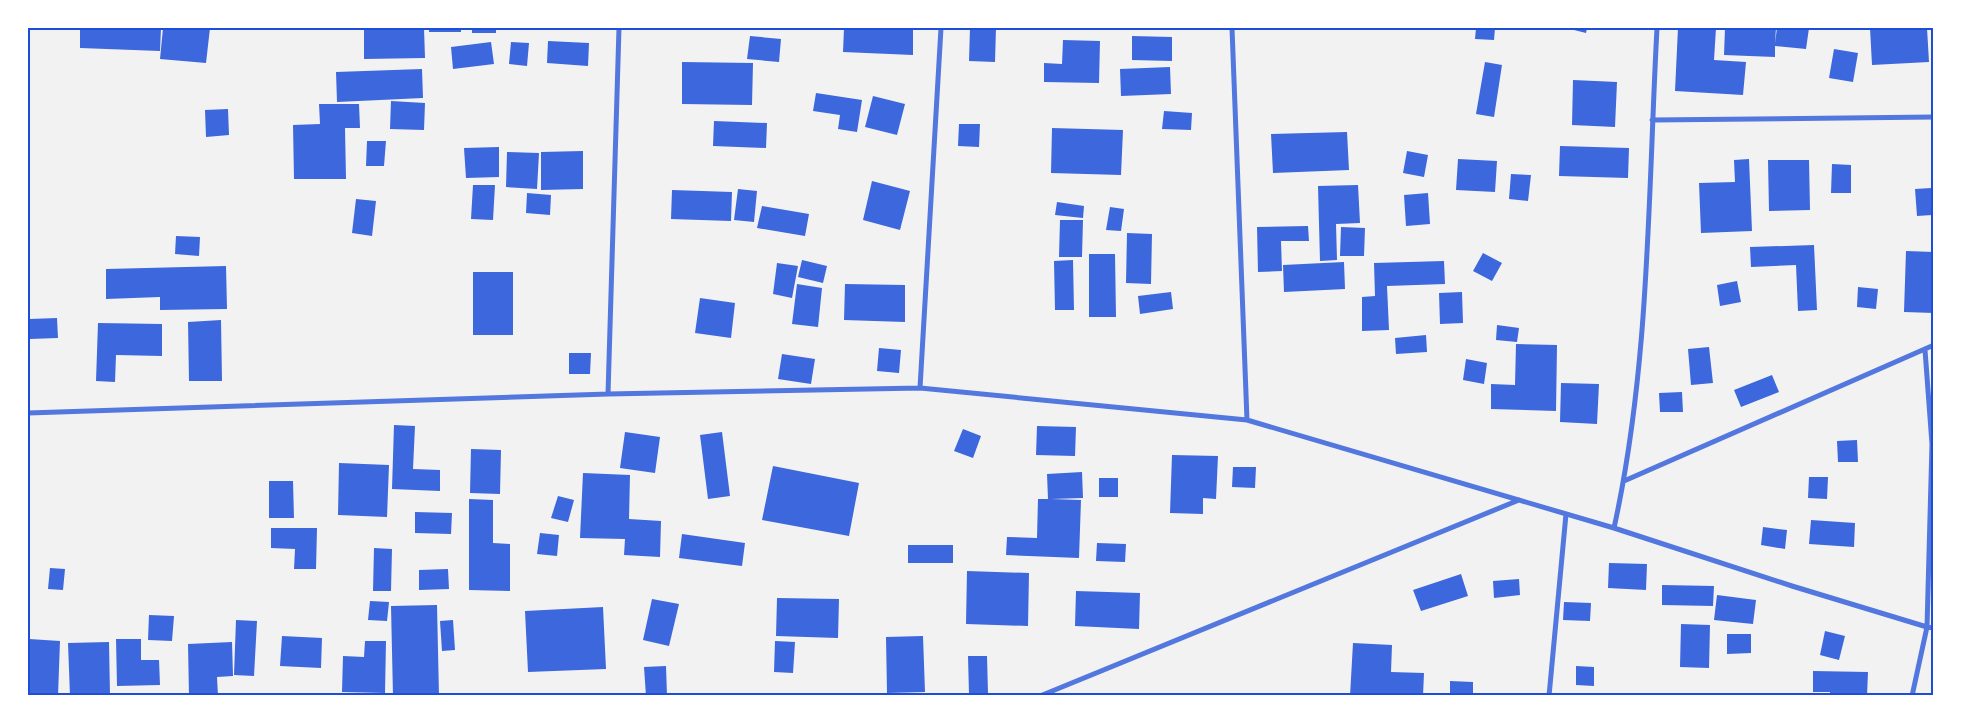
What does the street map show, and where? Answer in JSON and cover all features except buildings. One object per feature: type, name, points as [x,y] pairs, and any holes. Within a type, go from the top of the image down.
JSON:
[{"type":"street","points":[[608,394],[619,28]]},
{"type":"street","points":[[920,388],[941,28]]},
{"type":"street","points":[[1232,28],[1247,420]]},
{"type":"street","points":[[1614,528],[1624,481],[1645,309],[1657,28]]},
{"type":"street","points":[[1652,120],[1934,117]]},
{"type":"street","points":[[1624,481],[1934,345]]},
{"type":"street","points":[[1912,696],[1930,628],[1932,444],[1925,350]]},
{"type":"street","points":[[28,413],[608,394],[920,388],[1247,420],[1614,528],[1792,586],[1930,628]]},
{"type":"street","points":[[1040,696],[1520,500]]},
{"type":"street","points":[[1548,696],[1566,514]]}]
